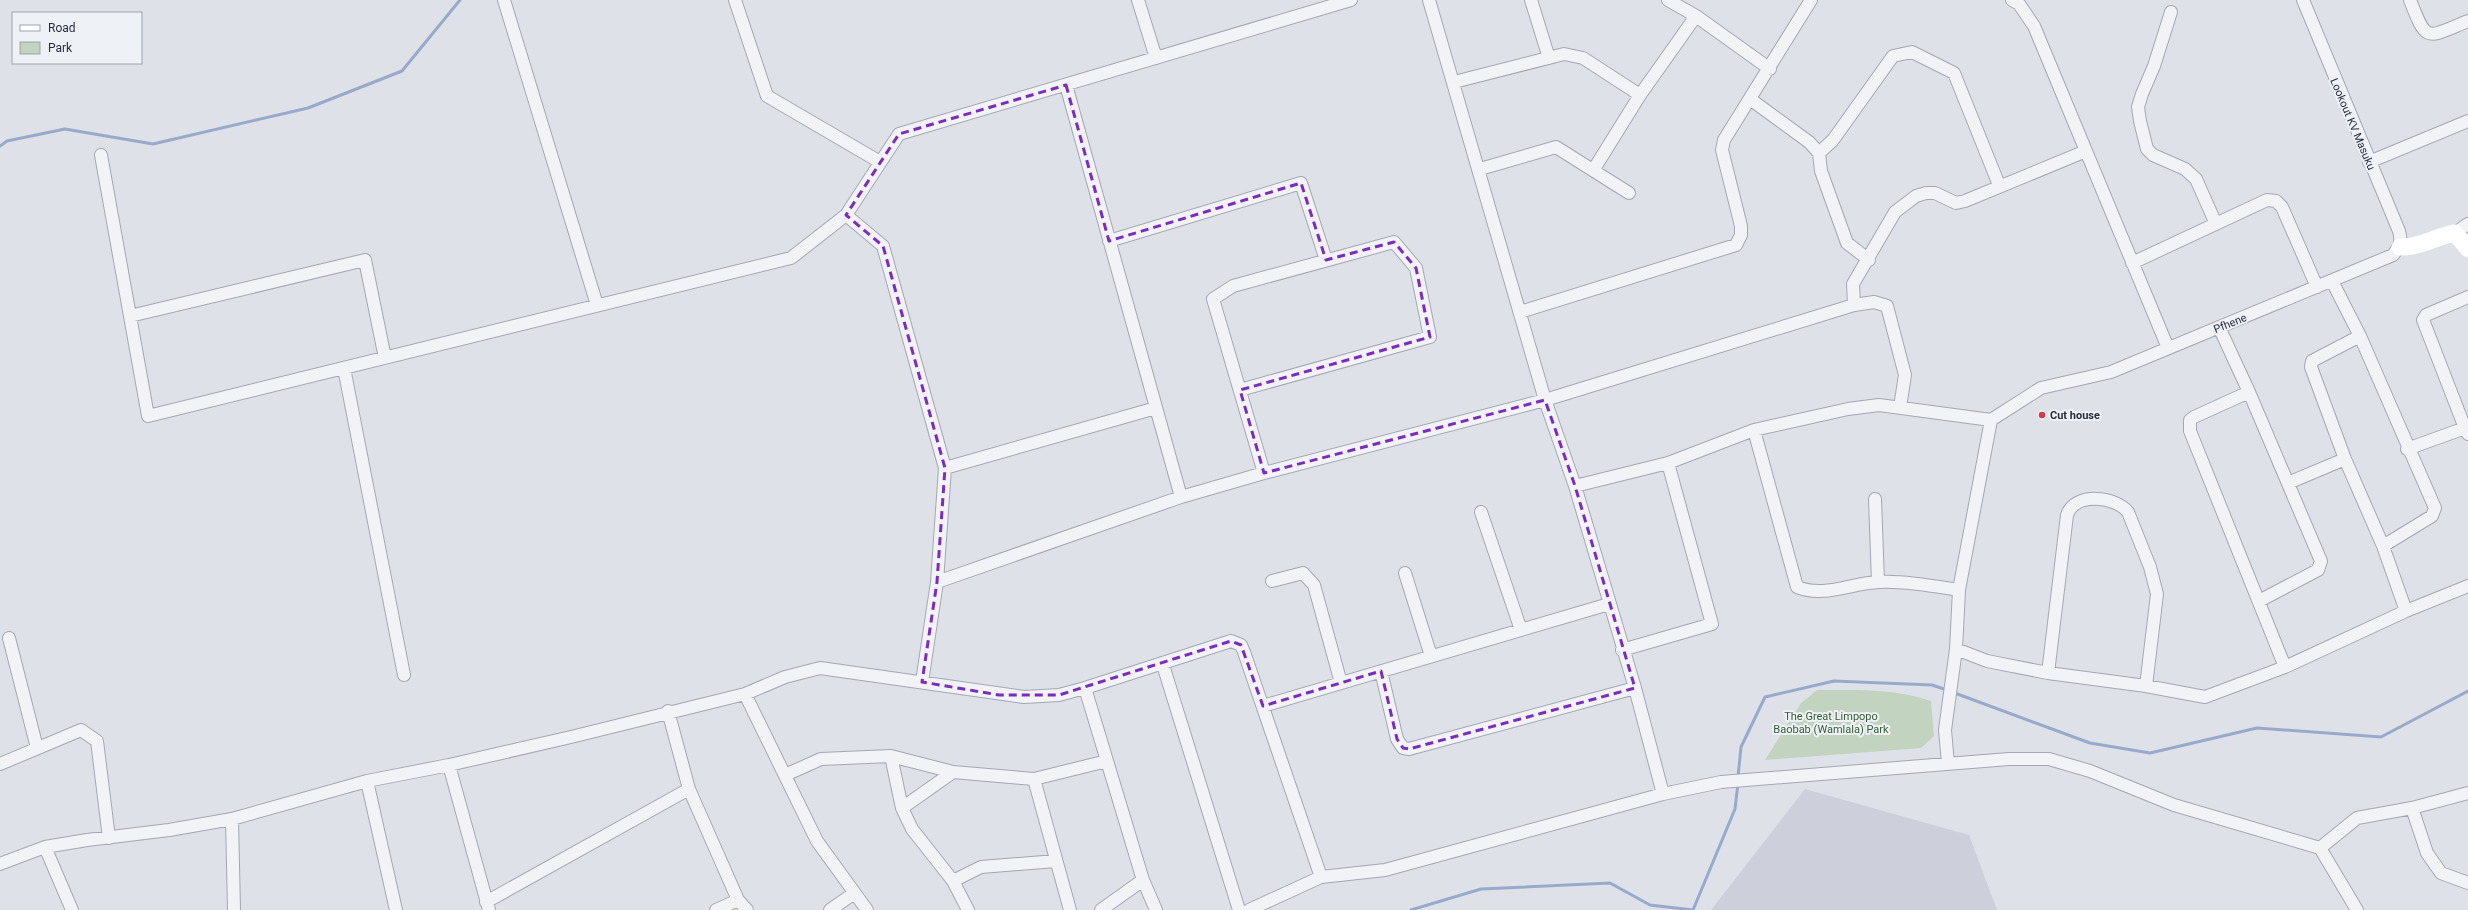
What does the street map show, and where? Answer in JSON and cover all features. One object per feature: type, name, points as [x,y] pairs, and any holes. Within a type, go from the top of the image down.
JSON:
[{"type":"street","points":[[504,0],[597,306]]},
{"type":"street","points":[[735,0],[767,96],[880,162]]},
{"type":"street","points":[[1138,0],[1156,58]]},
{"type":"street","points":[[101,155],[148,416],[791,258],[846,215],[899,134],[1351,0]]},
{"type":"street","points":[[1429,0],[1480,169],[1545,400],[1575,486],[1622,650],[1635,688],[1663,794]]},
{"type":"street","points":[[1532,0],[1549,58]]},
{"type":"street","points":[[1668,0],[1696,16],[1770,69]]},
{"type":"street","points":[[1520,312],[1736,245],[1741,235],[1741,226],[1722,150],[1724,140],[1770,69],[1811,0]]},
{"type":"street","points":[[2012,0],[2019,4],[2034,26],[2168,348]]},
{"type":"street","name":"Lookout KV Masuku","points":[[2303,0],[2398,231],[2401,239],[2400,247]]},
{"type":"street","points":[[2410,0],[2421,29],[2426,33],[2438,33],[2468,21]]},
{"type":"street","points":[[2171,12],[2154,66],[2138,107],[2140,121],[2147,149],[2153,155],[2185,169],[2196,179],[2216,224]]},
{"type":"street","points":[[1594,169],[1640,95],[1696,16]]},
{"type":"street","points":[[1819,153],[1833,140],[1892,56],[1912,52],[1954,73],[1999,185]]},
{"type":"street","points":[[1454,82],[1564,54],[1583,58],[1640,95]]},
{"type":"street","points":[[1066,85],[1181,497]]},
{"type":"street","points":[[1750,99],[1809,142],[1819,153],[1821,171],[1847,243],[1869,260]]},
{"type":"street","points":[[2369,162],[2468,121]]},
{"type":"street","points":[[1480,169],[1556,147],[1594,169],[1629,193]]},
{"type":"street","points":[[1854,305],[1853,284],[1869,260],[1894,212],[1916,196],[1935,193],[1956,203],[2086,151]]},
{"type":"street","points":[[1109,241],[1301,183],[1326,260]]},
{"type":"street","points":[[2132,263],[2267,200],[2276,201],[2282,207],[2317,287]]},
{"type":"street","points":[[846,215],[883,246],[945,468],[937,582],[922,682]]},
{"type":"street","points":[[2462,228],[2468,249]]},
{"type":"street","name":"Pfhene","points":[[1991,420],[2041,388],[2111,372],[2393,255],[2400,247],[2408,247],[2462,228]]},
{"type":"street","points":[[1240,390],[1430,337],[1416,268],[1394,242],[1232,286],[1213,299],[1264,473]]},
{"type":"street","points":[[130,316],[365,260],[385,358]]},
{"type":"street","points":[[2332,281],[2360,336],[2435,508],[2432,516],[2383,546]]},
{"type":"street","points":[[2408,449],[2467,430],[2423,320],[2426,315],[2468,297]]},
{"type":"street","points":[[937,582],[1181,497],[1264,473],[1545,400],[1854,305],[1874,302],[1887,306],[1905,375],[1900,408]]},
{"type":"street","points":[[2219,327],[2249,392],[2321,561],[2321,566],[2318,570],[2259,601]]},
{"type":"street","points":[[2360,336],[2312,361],[2311,367],[2345,458],[2383,546],[2406,611]]},
{"type":"street","points":[[344,368],[404,675]]},
{"type":"street","points":[[2249,392],[2194,417],[2190,420],[2189,425],[2286,667]]},
{"type":"street","points":[[1575,486],[1668,462],[1754,430],[1848,409],[1879,405],[1991,420],[1959,590],[1956,649],[1945,730],[1948,764]]},
{"type":"street","points":[[945,468],[1156,408]]},
{"type":"street","points":[[1754,430],[1797,587],[1809,592],[1840,589],[1878,582],[1918,584],[1959,590]]},
{"type":"street","points":[[2288,483],[2345,458]]},
{"type":"street","points":[[1622,650],[1712,624],[1668,462]]},
{"type":"street","points":[[2048,673],[2067,515],[2074,503],[2085,498],[2123,505],[2128,512],[2150,567],[2157,594],[2146,686]]},
{"type":"street","points":[[1875,499],[1878,582]]},
{"type":"street","points":[[1481,512],[1521,630]]},
{"type":"street","points":[[1272,581],[1303,573],[1314,585],[1341,683]]},
{"type":"street","points":[[1406,573],[1431,656]]},
{"type":"street","points":[[1956,649],[1987,661],[2048,673],[2146,686],[2205,697],[2286,667],[2406,611],[2468,586]]},
{"type":"street","points":[[1263,706],[1609,604]]},
{"type":"street","points":[[9,638],[37,748]]},
{"type":"street","points":[[0,864],[45,847],[169,830],[232,818],[367,781],[449,765],[571,737],[668,711],[745,694],[785,677],[820,668],[1024,697],[1059,695],[1163,665],[1225,643],[1236,642],[1241,645],[1244,652],[1321,877]]},
{"type":"street","points":[[1163,665],[1239,910]]},
{"type":"street","points":[[1381,671],[1397,739],[1402,748],[1410,749],[1635,688]]},
{"type":"street","points":[[1084,688],[1142,880],[1156,910]]},
{"type":"street","points":[[745,694],[817,841],[853,894],[867,910]]},
{"type":"street","points":[[668,711],[689,789],[738,900],[747,910]]},
{"type":"street","points":[[0,764],[80,730],[97,741],[109,838]]},
{"type":"street","points":[[785,775],[821,758],[891,756],[953,772],[1034,778],[1107,761]]},
{"type":"street","points":[[891,756],[902,808],[912,829],[953,881],[968,910]]},
{"type":"street","points":[[1249,910],[1321,877],[1385,870],[1663,794],[1721,782],[1948,764],[2049,759],[2090,771],[2174,805],[2320,848],[2356,910]]},
{"type":"street","points":[[449,765],[487,906],[689,789]]},
{"type":"street","points":[[902,808],[953,772]]},
{"type":"street","points":[[1034,778],[1070,910]]},
{"type":"street","points":[[367,781],[396,910]]},
{"type":"street","points":[[2320,848],[2357,818],[2412,808],[2468,793]]},
{"type":"street","points":[[2412,808],[2427,853],[2441,873],[2468,882]]},
{"type":"street","points":[[232,818],[234,910]]},
{"type":"street","points":[[45,847],[72,910]]},
{"type":"street","points":[[953,881],[981,867],[1056,862]]},
{"type":"street","points":[[1101,910],[1142,880]]},
{"type":"street","points":[[830,910],[853,894]]},
{"type":"street","points":[[716,910],[738,900]]},
{"type":"highlighted area","points":[[1066,85],[1109,241],[1301,183],[1326,260],[1394,242],[1416,268],[1430,337],[1240,390],[1264,473],[1545,400],[1575,486],[1635,688],[1409,749],[1403,748],[1397,739],[1381,671],[1263,706],[1241,645],[1231,641],[1059,695],[999,695],[922,682],[937,582],[945,468],[883,246],[846,215],[899,134]]},
{"type":"shaded area","points":[[1805,789],[1969,835],[1997,910],[1711,910]]},
{"type":"green space","name":"The Great Limpopo Baobab (Wamlala) Park","points":[[1817,690],[1889,692],[1931,701],[1934,736],[1921,748],[1765,760],[1801,703]]},
{"type":"waterway","points":[[0,146],[7,141],[65,129],[153,144],[308,108],[402,71],[460,0]]},
{"type":"waterway","points":[[1738,777],[1741,747],[1765,697],[1834,681],[1932,685],[1947,690]]},
{"type":"waterway","points":[[1952,692],[2090,743],[2150,753],[2257,728],[2381,737],[2468,691]]},
{"type":"waterway","points":[[1411,910],[1481,889],[1610,883],[1650,905],[1693,910],[1735,809],[1738,783]]},
{"type":"place","name":"Cut house","points":[[2042,415]]}]
